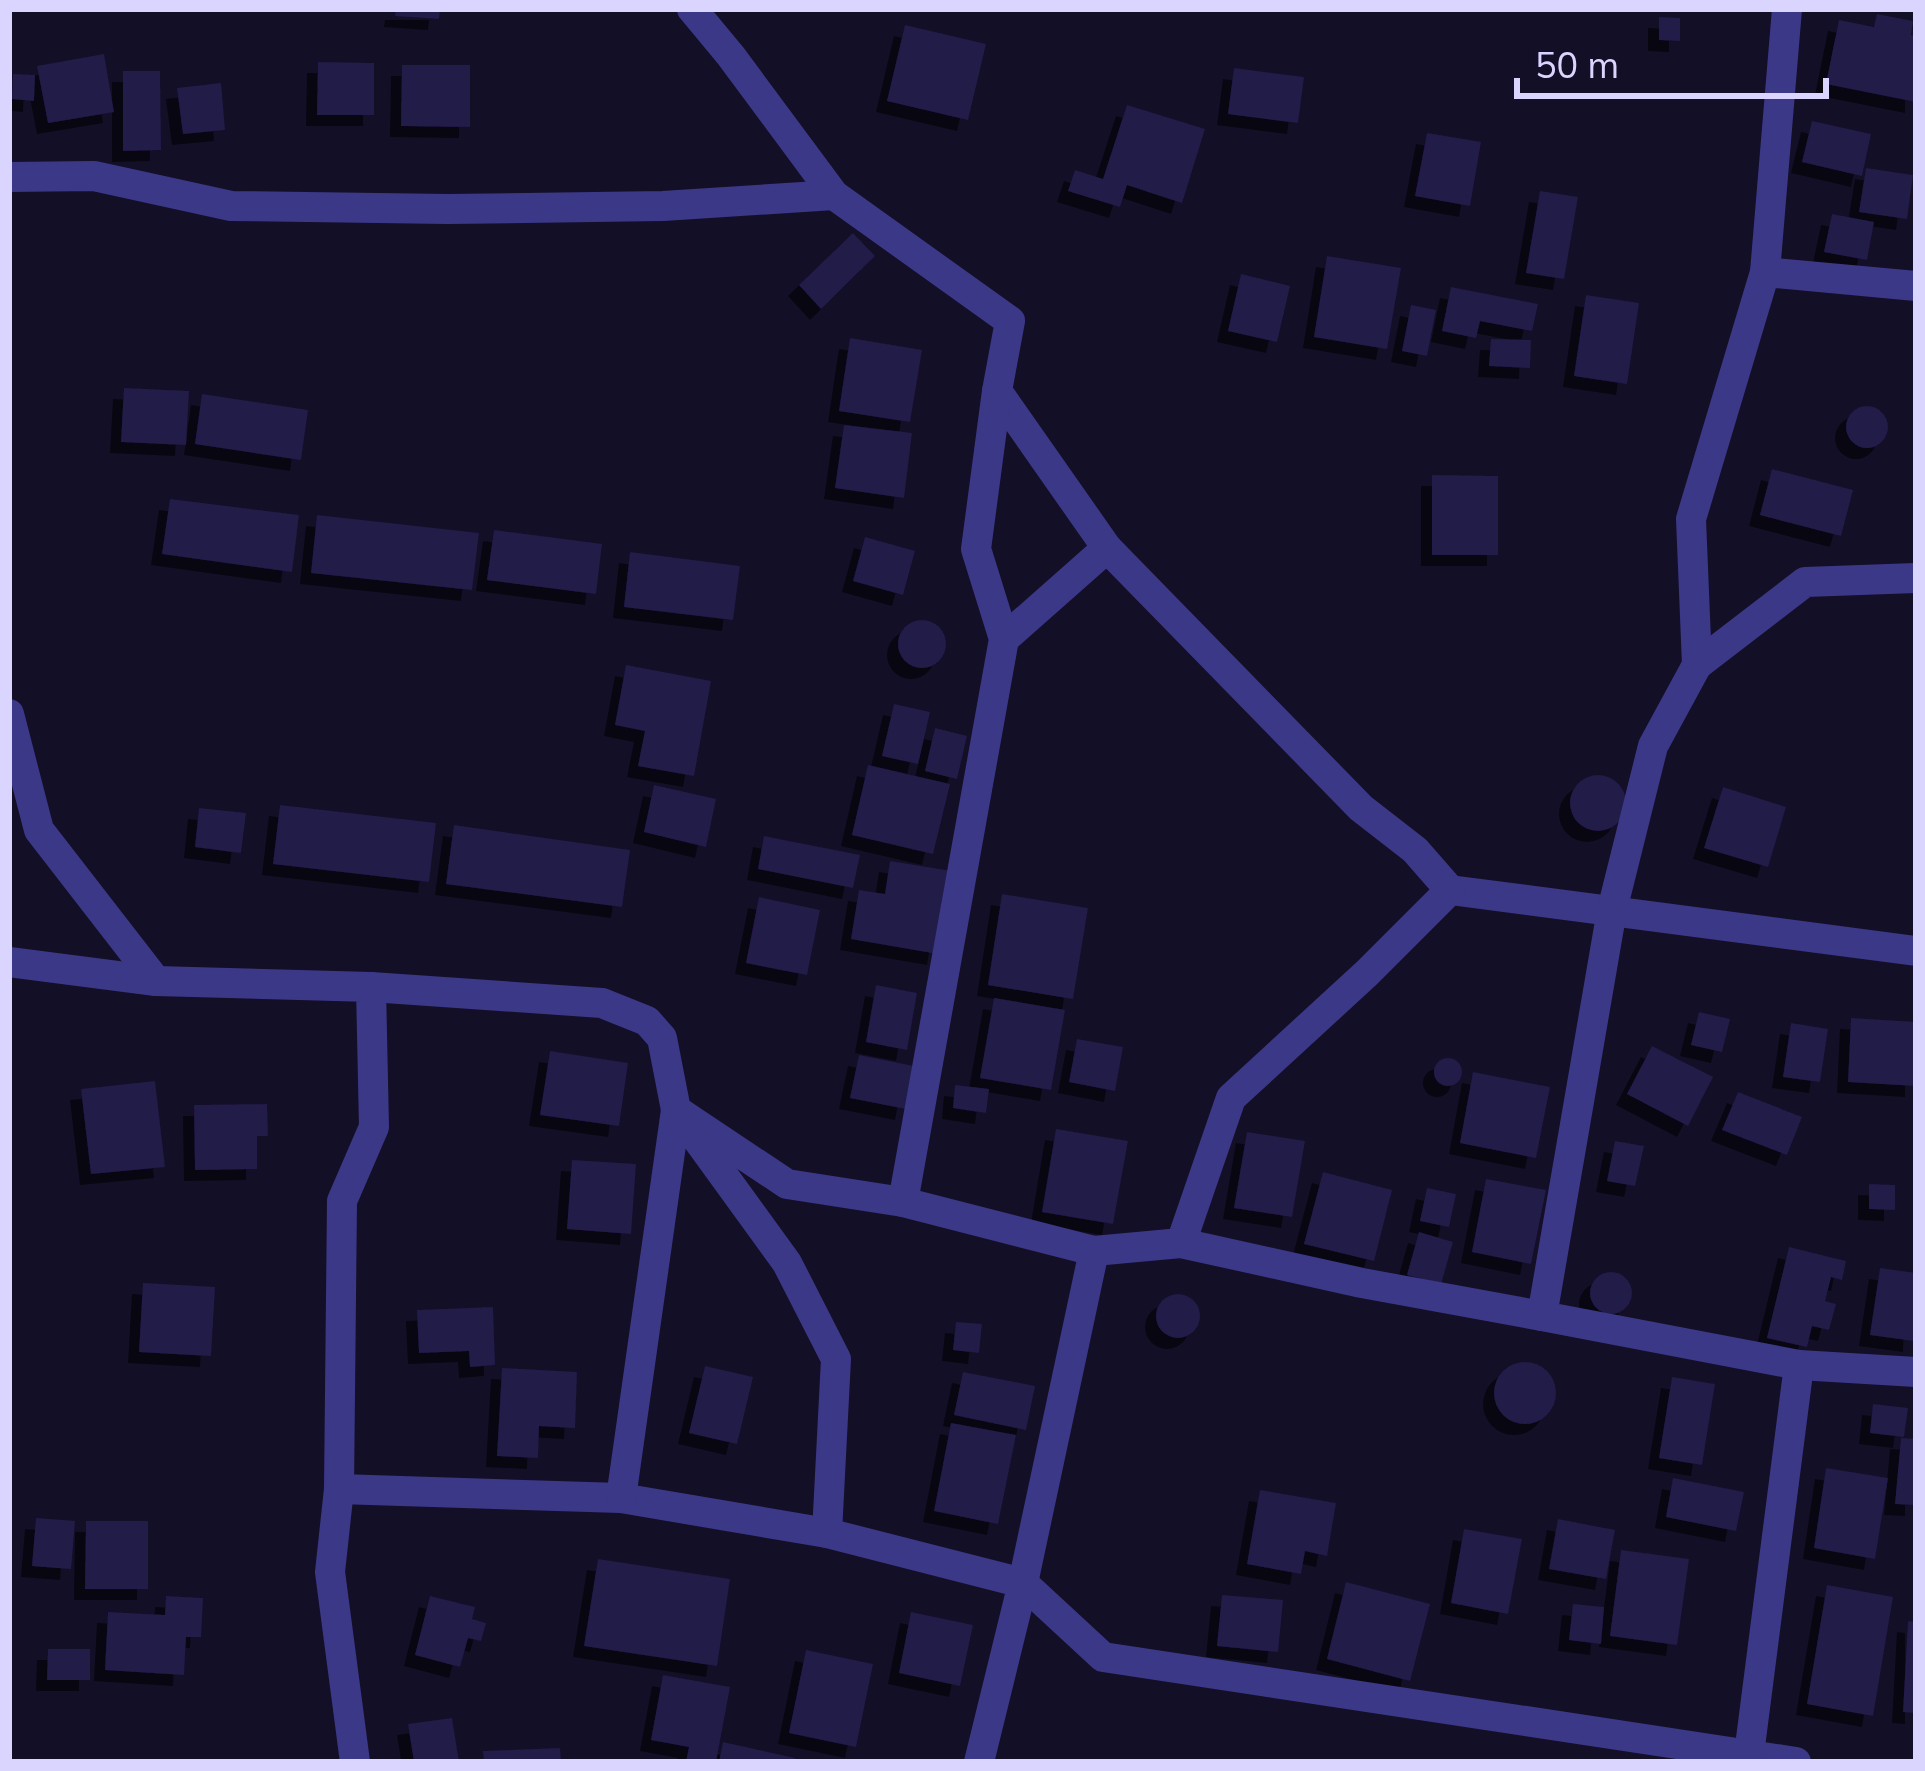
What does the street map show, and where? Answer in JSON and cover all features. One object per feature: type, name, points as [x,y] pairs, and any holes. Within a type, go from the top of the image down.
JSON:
[{"type":"street","points":[[692,9],[834,195],[1010,321],[976,549],[1004,639],[903,1202]]},
{"type":"street","points":[[1697,665],[1691,519],[1765,272],[1787,9]]},
{"type":"street","points":[[9,177],[94,176],[231,206],[640,206],[834,195]]},
{"type":"street","points":[[1765,272],[1916,286]]},
{"type":"street","points":[[998,391],[1107,548],[1361,808],[1415,850],[1450,890],[1916,952]]},
{"type":"street","points":[[1004,639],[1107,548]]},
{"type":"street","points":[[1542,1316],[1612,910],[1653,746],[1697,665],[1805,582],[1916,578]]},
{"type":"street","points":[[9,714],[39,830]]},
{"type":"street","points":[[9,812],[39,830],[156,982]]},
{"type":"street","points":[[1180,1243],[1231,1098],[1450,890]]},
{"type":"street","points":[[9,962],[156,982],[370,987],[602,1003],[647,1021],[662,1038],[676,1110],[621,1498]]},
{"type":"street","points":[[355,1762],[330,1572],[339,1489],[342,1201],[374,1126],[370,987]]},
{"type":"street","points":[[676,1110],[788,1184],[903,1202],[1094,1251],[1180,1243],[1799,1365],[1916,1372]]},
{"type":"street","points":[[676,1110],[787,1263],[836,1359],[826,1533]]},
{"type":"street","points":[[979,1762],[1094,1251]]},
{"type":"street","points":[[1749,1758],[1799,1365]]},
{"type":"street","points":[[339,1489],[621,1498],[826,1533],[1023,1582],[1103,1657],[1796,1762]]},
{"type":"building","points":[[396,9],[440,9],[439,19],[395,16]]},
{"type":"building","points":[[1877,14],[1913,21],[1916,102],[1826,84],[1839,20],[1874,27]]},
{"type":"building","points":[[1659,17],[1680,18],[1680,41],[1659,40]]},
{"type":"building","points":[[905,25],[986,44],[968,120],[887,101]]},
{"type":"building","points":[[104,54],[114,112],[48,123],[37,66]]},
{"type":"building","points":[[318,62],[374,63],[374,115],[317,115]]},
{"type":"building","points":[[402,65],[470,65],[470,127],[401,126]]},
{"type":"building","points":[[1234,68],[1304,77],[1298,123],[1228,114]]},
{"type":"building","points":[[123,71],[160,71],[161,150],[123,151]]},
{"type":"building","points":[[13,74],[35,75],[34,101],[12,99]]},
{"type":"building","points":[[221,83],[225,130],[183,134],[177,88]]},
{"type":"building","points":[[1127,105],[1205,129],[1182,203],[1127,185],[1120,207],[1068,191],[1075,170],[1103,179]]},
{"type":"building","points":[[1812,121],[1871,134],[1862,176],[1802,162]]},
{"type":"building","points":[[1427,133],[1481,142],[1470,206],[1415,196]]},
{"type":"building","points":[[1866,168],[1913,175],[1907,219],[1859,212]]},
{"type":"building","points":[[1540,191],[1578,197],[1564,279],[1526,273]]},
{"type":"building","points":[[1832,214],[1874,222],[1867,260],[1824,252]]},
{"type":"building","points":[[853,233],[875,256],[821,309],[799,285]]},
{"type":"building","points":[[1327,256],[1401,268],[1387,349],[1314,337]]},
{"type":"building","points":[[1241,274],[1290,286],[1277,342],[1228,331]]},
{"type":"building","points":[[1451,287],[1538,304],[1532,331],[1480,321],[1476,338],[1442,331]]},
{"type":"building","points":[[1586,295],[1639,303],[1627,384],[1574,376]]},
{"type":"building","points":[[1411,305],[1436,310],[1427,356],[1402,351]]},
{"type":"building","points":[[850,338],[922,350],[910,422],[839,411]]},
{"type":"building","points":[[1491,339],[1531,340],[1530,368],[1489,366]]},
{"type":"building","points":[[124,388],[189,391],[186,445],[121,442]]},
{"type":"building","points":[[202,394],[308,410],[301,460],[195,444]]},
{"type":"building","points":[[1867,406],[1882,412],[1888,427],[1882,442],[1867,448],[1852,442],[1846,427],[1852,412]]},
{"type":"building","points":[[844,425],[912,433],[904,498],[835,488]]},
{"type":"building","points":[[1772,469],[1853,490],[1841,536],[1760,515]]},
{"type":"building","points":[[1432,475],[1498,476],[1498,555],[1432,555]]},
{"type":"building","points":[[170,499],[299,515],[292,572],[162,554]]},
{"type":"building","points":[[317,515],[479,533],[472,590],[311,573]]},
{"type":"building","points":[[494,530],[602,544],[596,594],[487,580]]},
{"type":"building","points":[[865,537],[915,551],[903,595],[853,581]]},
{"type":"building","points":[[630,552],[740,566],[733,620],[624,607]]},
{"type":"building","points":[[922,620],[939,627],[946,644],[939,661],[922,668],[905,661],[898,644],[905,627]]},
{"type":"building","points":[[626,665],[711,681],[694,776],[638,766],[645,731],[615,725]]},
{"type":"building","points":[[894,704],[930,712],[918,764],[882,756]]},
{"type":"building","points":[[935,728],[967,736],[957,779],[925,771]]},
{"type":"building","points":[[868,765],[950,784],[933,854],[852,835]]},
{"type":"building","points":[[1598,775],[1618,783],[1626,803],[1618,823],[1598,831],[1578,823],[1570,803],[1578,783]]},
{"type":"building","points":[[654,785],[716,799],[706,847],[644,832]]},
{"type":"building","points":[[1723,787],[1786,807],[1768,867],[1704,848]]},
{"type":"building","points":[[280,805],[436,823],[429,882],[273,864]]},
{"type":"building","points":[[199,808],[246,813],[241,853],[195,847]]},
{"type":"building","points":[[454,825],[630,850],[622,907],[446,884]]},
{"type":"building","points":[[764,836],[860,855],[853,888],[758,869]]},
{"type":"building","points":[[890,861],[952,871],[938,954],[851,939],[859,890],[885,894]]},
{"type":"building","points":[[1002,894],[1088,908],[1073,999],[988,985]]},
{"type":"building","points":[[759,897],[820,910],[807,975],[746,963]]},
{"type":"building","points":[[876,985],[917,993],[907,1050],[866,1042]]},
{"type":"building","points":[[994,998],[1065,1010],[1051,1090],[980,1078]]},
{"type":"building","points":[[1699,1012],[1730,1019],[1722,1052],[1691,1045]]},
{"type":"building","points":[[1851,1018],[1916,1022],[1916,1086],[1848,1082]]},
{"type":"building","points":[[1791,1023],[1828,1029],[1820,1082],[1783,1077]]},
{"type":"building","points":[[1077,1039],[1123,1047],[1115,1091],[1069,1082]]},
{"type":"building","points":[[1652,1046],[1713,1077],[1688,1126],[1627,1094]]},
{"type":"building","points":[[550,1051],[628,1063],[619,1126],[540,1115]]},
{"type":"building","points":[[859,1055],[914,1066],[906,1109],[850,1098]]},
{"type":"building","points":[[1448,1058],[1458,1062],[1462,1072],[1458,1082],[1448,1086],[1438,1082],[1434,1072],[1438,1062]]},
{"type":"building","points":[[1473,1072],[1550,1087],[1536,1158],[1460,1143]]},
{"type":"building","points":[[155,1081],[165,1167],[91,1174],[81,1089]]},
{"type":"building","points":[[955,1085],[989,1089],[986,1113],[953,1108]]},
{"type":"building","points":[[1738,1092],[1802,1117],[1787,1155],[1722,1130]]},
{"type":"building","points":[[267,1104],[268,1136],[257,1136],[257,1169],[195,1170],[194,1105]]},
{"type":"building","points":[[1056,1129],[1128,1141],[1113,1224],[1042,1212]]},
{"type":"building","points":[[1247,1132],[1305,1141],[1292,1217],[1234,1208]]},
{"type":"building","points":[[1615,1141],[1644,1146],[1635,1186],[1607,1181]]},
{"type":"building","points":[[572,1160],[636,1164],[631,1234],[567,1229]]},
{"type":"building","points":[[1323,1172],[1392,1190],[1374,1261],[1304,1244]]},
{"type":"building","points":[[1486,1179],[1546,1190],[1531,1264],[1472,1252]]},
{"type":"building","points":[[1869,1184],[1895,1185],[1895,1210],[1869,1209]]},
{"type":"building","points":[[1427,1188],[1456,1194],[1449,1227],[1420,1221]]},
{"type":"building","points":[[1419,1232],[1453,1242],[1441,1284],[1407,1275]]},
{"type":"building","points":[[1789,1247],[1846,1261],[1842,1280],[1831,1277],[1825,1301],[1836,1304],[1829,1330],[1812,1326],[1807,1347],[1767,1338]]},
{"type":"building","points":[[1880,1268],[1916,1273],[1914,1341],[1870,1335]]},
{"type":"building","points":[[1611,1272],[1626,1278],[1632,1293],[1626,1308],[1611,1314],[1596,1308],[1590,1293],[1596,1278]]},
{"type":"building","points":[[143,1283],[215,1287],[211,1356],[139,1352]]},
{"type":"building","points":[[1178,1294],[1193,1301],[1200,1316],[1193,1331],[1178,1338],[1163,1331],[1156,1316],[1163,1301]]},
{"type":"building","points":[[493,1307],[495,1365],[470,1367],[469,1351],[419,1353],[417,1310]]},
{"type":"building","points":[[956,1322],[982,1324],[979,1353],[953,1350]]},
{"type":"building","points":[[1525,1362],[1547,1371],[1556,1393],[1547,1415],[1525,1424],[1503,1415],[1494,1393],[1503,1371]]},
{"type":"building","points":[[705,1366],[753,1377],[737,1444],[689,1433]]},
{"type":"building","points":[[502,1368],[577,1372],[575,1428],[539,1426],[538,1458],[497,1456]]},
{"type":"building","points":[[963,1372],[1035,1386],[1026,1430],[954,1415]]},
{"type":"building","points":[[1672,1377],[1715,1384],[1702,1465],[1659,1458]]},
{"type":"building","points":[[1873,1404],[1908,1408],[1904,1437],[1870,1433]]},
{"type":"building","points":[[951,1423],[1016,1435],[998,1524],[934,1511]]},
{"type":"building","points":[[1901,1438],[1916,1439],[1916,1505],[1895,1504]]},
{"type":"building","points":[[1826,1468],[1888,1478],[1875,1559],[1814,1548]]},
{"type":"building","points":[[1673,1478],[1744,1492],[1736,1531],[1666,1517]]},
{"type":"building","points":[[1260,1490],[1336,1503],[1327,1556],[1305,1551],[1301,1574],[1247,1564]]},
{"type":"building","points":[[36,1518],[75,1521],[71,1569],[32,1566]]},
{"type":"building","points":[[1558,1519],[1615,1530],[1606,1579],[1549,1569]]},
{"type":"building","points":[[86,1521],[148,1521],[148,1589],[85,1589]]},
{"type":"building","points":[[1464,1529],[1522,1539],[1508,1614],[1451,1603]]},
{"type":"building","points":[[1621,1550],[1689,1559],[1677,1645],[1610,1636]]},
{"type":"building","points":[[598,1559],[730,1579],[717,1666],[584,1646]]},
{"type":"building","points":[[1346,1582],[1430,1604],[1410,1681],[1327,1659]]},
{"type":"building","points":[[1827,1585],[1893,1597],[1873,1716],[1807,1704]]},
{"type":"building","points":[[1222,1595],[1283,1600],[1278,1652],[1217,1646]]},
{"type":"building","points":[[166,1596],[203,1598],[201,1637],[186,1637],[184,1675],[105,1670],[108,1612],[165,1615]]},
{"type":"building","points":[[430,1596],[475,1607],[472,1619],[486,1623],[481,1641],[468,1638],[460,1667],[415,1655]]},
{"type":"building","points":[[1573,1604],[1604,1607],[1601,1644],[1569,1640]]},
{"type":"building","points":[[911,1612],[973,1625],[960,1686],[899,1673]]},
{"type":"building","points":[[1908,1621],[1916,1622],[1916,1713],[1903,1712]]},
{"type":"building","points":[[48,1649],[90,1649],[90,1680],[47,1680]]},
{"type":"building","points":[[806,1650],[873,1664],[856,1747],[789,1733]]},
{"type":"building","points":[[663,1675],[730,1687],[716,1762],[686,1762],[689,1747],[651,1740]]},
{"type":"building","points":[[452,1718],[459,1762],[414,1762],[408,1724]]},
{"type":"building","points":[[723,1742],[795,1758],[794,1762],[719,1762]]},
{"type":"building","points":[[560,1748],[561,1762],[484,1762],[483,1751]]}]
